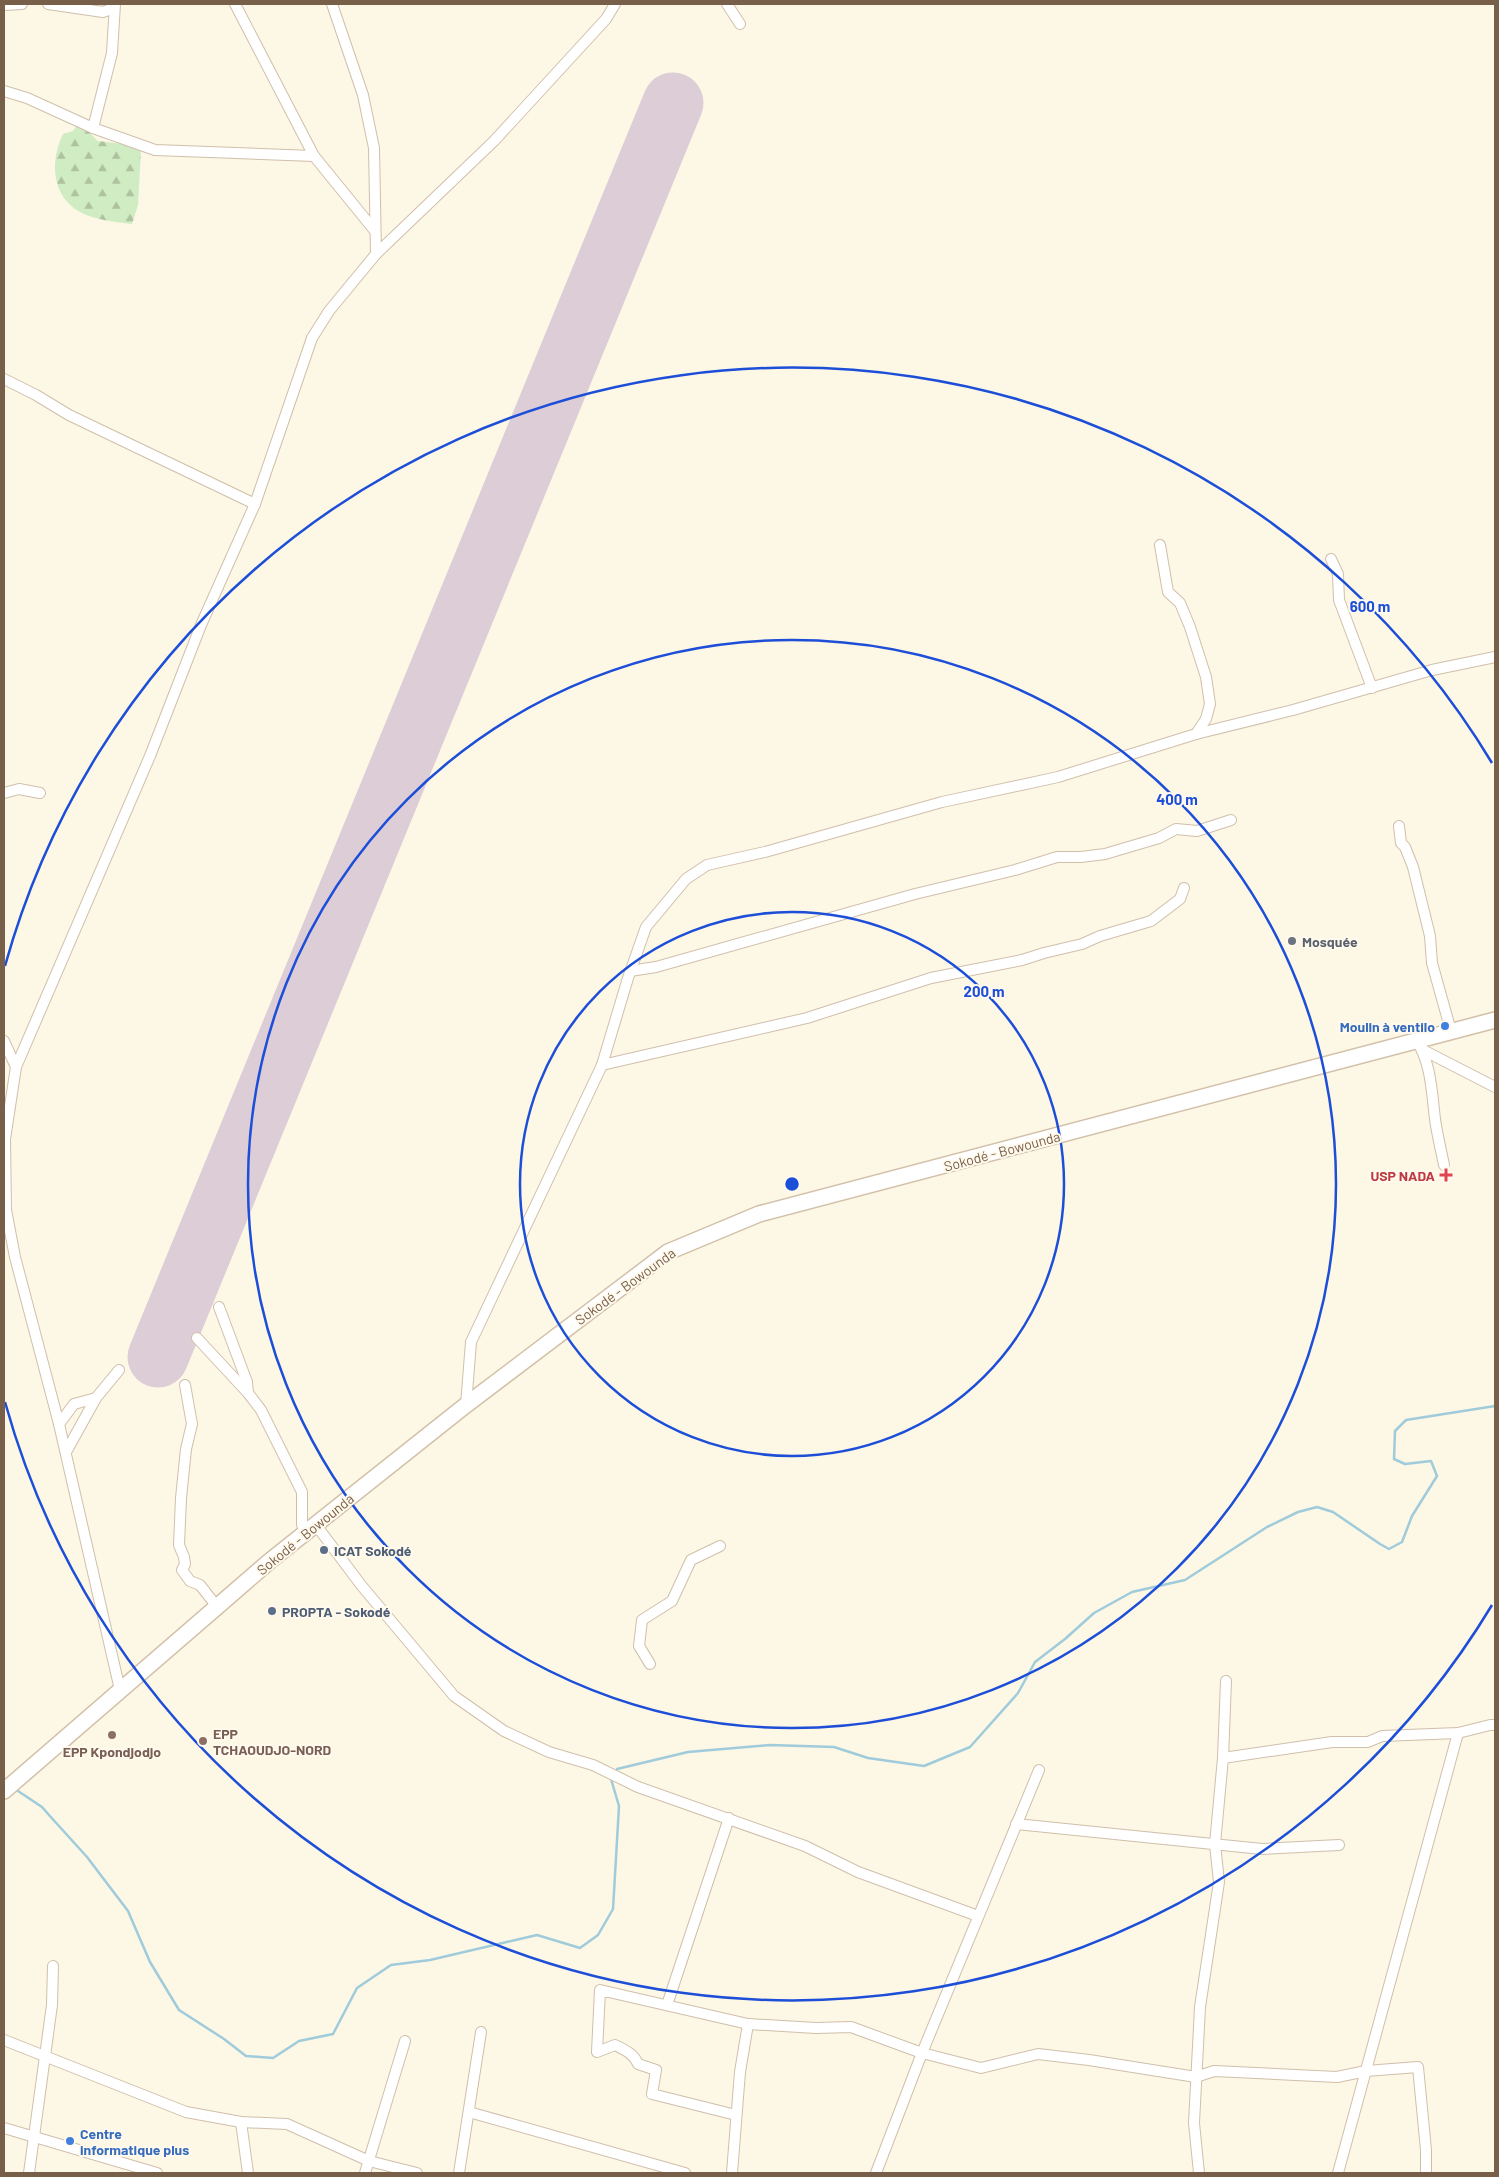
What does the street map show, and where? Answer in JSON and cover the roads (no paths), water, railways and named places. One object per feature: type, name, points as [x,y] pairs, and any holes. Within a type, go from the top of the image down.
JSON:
[{"type":"main road","name":"Sokodé - Bowounda","points":[[4,1791],[312,1528],[466,1405],[668,1252],[759,1214],[1218,1094],[1258,1081],[1419,1045],[1451,1031],[1495,1020]]},
{"type":"street","points":[[4,5],[22,4]]},
{"type":"street","points":[[48,4],[103,12],[114,6],[115,26],[112,53],[93,128]]},
{"type":"street","points":[[236,4],[314,156],[375,230]]},
{"type":"street","points":[[332,4],[363,95],[374,148],[376,254]]},
{"type":"street","points":[[120,1690],[66,1452],[15,1257],[6,1210],[5,1139],[16,1067],[150,756],[200,625],[254,504],[312,338],[329,311],[376,254],[494,141],[606,19],[615,4]]},
{"type":"street","points":[[727,4],[740,24]]},
{"type":"street","points":[[4,90],[27,98],[93,128],[155,150],[314,156]]},
{"type":"street","points":[[4,379],[36,395],[69,415],[254,504]]},
{"type":"street","points":[[1160,545],[1168,592],[1180,603],[1206,677],[1210,704],[1206,719],[1196,734]]},
{"type":"street","points":[[1331,559],[1338,574],[1339,600],[1372,688]]},
{"type":"street","points":[[466,1405],[471,1342],[602,1065],[630,971],[646,927],[686,879],[707,865],[765,852],[942,802],[1058,777],[1196,734],[1293,710],[1432,670],[1495,657]]},
{"type":"street","points":[[4,793],[19,789],[40,793]]},
{"type":"street","points":[[630,971],[656,967],[915,894],[1015,870],[1057,857],[1082,857],[1105,854],[1159,838],[1176,829],[1197,831],[1231,820]]},
{"type":"street","points":[[1399,826],[1401,843],[1405,847],[1413,867],[1430,936],[1432,963],[1451,1031]]},
{"type":"street","points":[[602,1065],[807,1018],[931,978],[1022,960],[1082,944],[1100,936],[1152,921],[1180,899],[1184,888]]},
{"type":"street","points":[[4,1041],[16,1067]]},
{"type":"street","points":[[1419,1045],[1495,1087]]},
{"type":"street","points":[[1419,1045],[1435,1107],[1435,1118],[1444,1165]]},
{"type":"street","points":[[4,1249],[15,1257]]},
{"type":"street","points":[[219,1307],[247,1382],[248,1393]]},
{"type":"street","points":[[197,1338],[248,1393],[261,1410],[302,1492],[302,1525],[312,1528],[454,1696],[504,1731],[549,1752],[593,1765],[638,1787],[805,1846],[858,1872],[978,1916]]},
{"type":"street","points":[[66,1452],[96,1398],[119,1370]]},
{"type":"street","points":[[185,1385],[192,1424],[186,1449],[181,1498],[179,1545],[185,1564],[182,1570],[190,1581],[200,1585],[218,1608]]},
{"type":"street","points":[[59,1424],[74,1404],[96,1398]]},
{"type":"street","points":[[650,1664],[639,1646],[642,1620],[672,1601],[691,1560],[720,1546]]},
{"type":"street","points":[[1200,2173],[1194,2123],[1196,2077],[1200,2007],[1219,1882],[1215,1844],[1223,1758],[1226,1681]]},
{"type":"street","points":[[1223,1758],[1332,1742],[1368,1742],[1382,1736],[1458,1733],[1490,1724],[1495,1725]]},
{"type":"street","points":[[1338,2173],[1458,1733]]},
{"type":"street","points":[[876,2173],[922,2053],[1039,1770]]},
{"type":"street","points":[[667,2005],[729,1818]]},
{"type":"street","points":[[1016,1824],[1262,1849],[1339,1845]]},
{"type":"street","points":[[29,2173],[36,2136],[44,2057],[52,2005],[53,1966]]},
{"type":"street","points":[[736,2115],[652,2094],[656,2070],[638,2064],[636,2058],[626,2050],[615,2046],[596,2052],[600,1990],[748,2024],[816,2028],[850,2027],[922,2053],[981,2068],[1038,2054],[1196,2077],[1214,2071],[1337,2077],[1366,2071],[1418,2067],[1426,2150],[1426,2173]]},
{"type":"street","points":[[732,2173],[740,2072],[748,2024]]},
{"type":"street","points":[[459,2173],[480,2032]]},
{"type":"street","points":[[4,2040],[186,2112],[241,2122],[287,2124],[369,2161],[418,2173]]},
{"type":"street","points":[[365,2173],[405,2041]]},
{"type":"street","points":[[469,2112],[685,2173]]},
{"type":"street","points":[[241,2122],[248,2173]]},
{"type":"street","points":[[4,2128],[157,2173]]},
{"type":"waterway","points":[[617,1769],[688,1752],[770,1745],[834,1747],[868,1758],[924,1766],[970,1747],[1018,1693],[1035,1662],[1094,1613],[1132,1592],[1185,1580],[1267,1527],[1298,1512],[1317,1507],[1333,1512],[1389,1549],[1402,1542],[1412,1516],[1437,1476],[1431,1461],[1405,1464],[1394,1459],[1395,1431],[1406,1420],[1495,1406]]},
{"type":"waterway","points":[[15,1789],[42,1807],[87,1857],[128,1911],[150,1962],[179,2010],[224,2039],[246,2056],[273,2058],[299,2041],[333,2034],[357,1988],[391,1965],[430,1960],[537,1935],[580,1948],[598,1935],[613,1909],[619,1806],[611,1779]]},
{"type":"place","name":"Mosquée","points":[[1292,941]]},
{"type":"place","name":"Moulin à ventilo","points":[[1445,1026]]},
{"type":"place","name":"USP NADA","points":[[1446,1175]]},
{"type":"place","name":"ICAT Sokodé","points":[[324,1550]]},
{"type":"place","name":"PROPTA - Sokodé","points":[[272,1611]]},
{"type":"place","name":"EPP Kpondjodjo","points":[[112,1735]]},
{"type":"place","name":"EPP TCHAOUDJO-NORD","points":[[203,1741]]},
{"type":"place","name":"Centre informatique plus","points":[[70,2141]]}]
